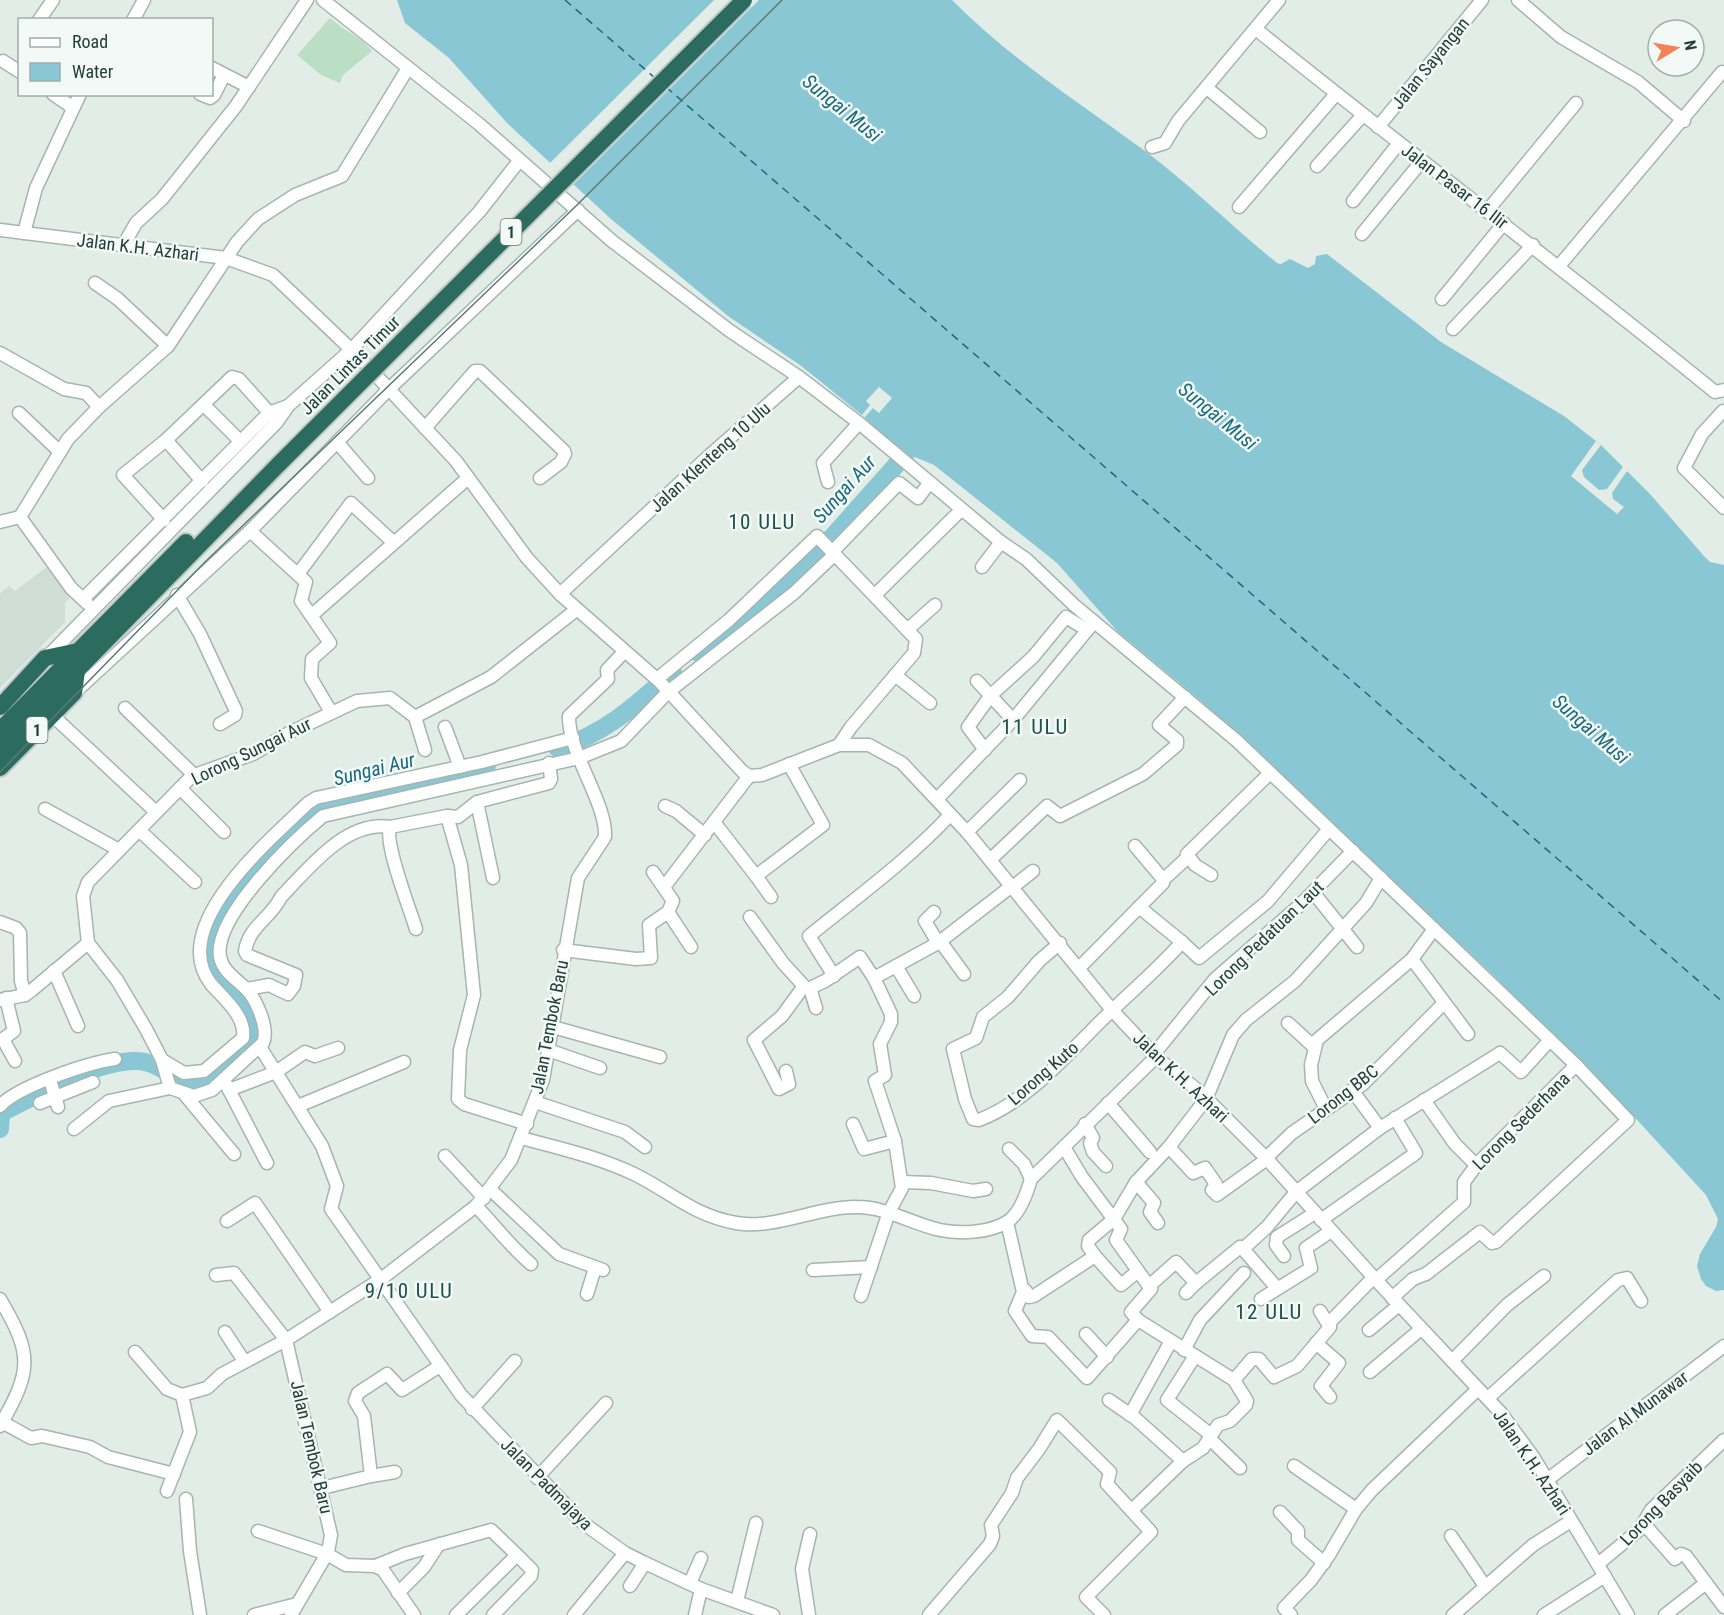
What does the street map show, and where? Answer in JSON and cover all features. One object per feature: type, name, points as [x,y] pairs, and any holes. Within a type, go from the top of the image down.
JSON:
[{"type":"highway","name":"Jalan Lintas Timur","points":[[5,737],[77,671],[275,460],[729,0]]},
{"type":"highway","name":"Jalan Lintas Timur","points":[[5,737],[79,651],[744,0]]},
{"type":"highway","points":[[45,658],[79,651]]},
{"type":"highway","name":"1","points":[[0,707],[45,658]]},
{"type":"highway","points":[[74,693],[77,671]]},
{"type":"highway","name":"1","points":[[0,768],[5,737],[52,715],[74,693]]},
{"type":"street","points":[[40,18],[53,0]]},
{"type":"street","points":[[124,244],[136,223],[162,199],[249,87],[307,0]]},
{"type":"street","points":[[323,0],[479,124],[612,241],[730,331],[800,377],[859,423],[1001,542],[1026,559],[1090,626],[1185,697],[1237,741],[1576,1065],[1628,1120],[1496,1242],[1492,1243],[1480,1232],[1419,1279],[1413,1280],[1369,1330]]},
{"type":"street","points":[[1152,147],[1165,143],[1178,121],[1257,30],[1279,0]]},
{"type":"street","name":"Jalan Sayangan","points":[[1378,127],[1482,0]]},
{"type":"street","points":[[1518,0],[1561,37],[1638,82],[1684,121]]},
{"type":"street","name":"Jalan Pasar 16 Ilir","points":[[1257,30],[1420,162],[1488,210],[1667,352],[1720,391]]},
{"type":"street","points":[[3,61],[18,71]]},
{"type":"street","points":[[24,523],[60,452],[80,424],[168,346],[238,240],[270,210],[296,195],[342,176],[408,68]]},
{"type":"street","points":[[213,69],[249,87]]},
{"type":"street","points":[[1559,266],[1684,121],[1722,72]]},
{"type":"street","points":[[213,96],[224,75]]},
{"type":"street","points":[[1206,88],[1260,132]]},
{"type":"street","points":[[1239,207],[1336,94]]},
{"type":"street","points":[[56,96],[72,107]]},
{"type":"street","points":[[24,233],[36,188],[79,96]]},
{"type":"street","points":[[1488,210],[1576,103]]},
{"type":"street","points":[[1317,166],[1363,115]]},
{"type":"street","points":[[1353,201],[1399,143]]},
{"type":"street","points":[[83,599],[240,441],[288,406],[352,349],[479,212],[519,161]]},
{"type":"street","points":[[1362,234],[1420,162]]},
{"type":"street","points":[[74,693],[177,595],[250,531],[390,388],[578,210]]},
{"type":"street","points":[[1442,299],[1504,223]]},
{"type":"street","name":"Jalan K.H. Azhari","points":[[0,230],[226,258],[273,275],[390,388],[468,478],[527,558],[560,594],[663,686]]},
{"type":"street","points":[[1453,329],[1533,245]]},
{"type":"street","points":[[95,283],[118,299],[168,346]]},
{"type":"street","points":[[0,354],[64,389],[88,393],[99,407]]},
{"type":"street","points":[[425,428],[476,371],[480,371],[564,451],[561,462],[540,478]]},
{"type":"street","points":[[164,520],[123,475],[166,440],[232,377],[236,376],[273,417]]},
{"type":"street","name":"Jalan Klenteng 10 Ulu","points":[[560,594],[710,455],[800,377]]},
{"type":"street","points":[[1720,391],[1724,411],[1702,434],[1684,468],[1724,508]]},
{"type":"street","points":[[204,405],[240,441]]},
{"type":"street","points":[[19,413],[60,452]]},
{"type":"street","points":[[45,658],[94,609],[273,417]]},
{"type":"street","points":[[828,482],[824,463],[859,423]]},
{"type":"street","points":[[166,440],[202,481]]},
{"type":"street","points":[[337,442],[368,478]]},
{"type":"street","points":[[312,615],[468,478]]},
{"type":"street","points":[[663,686],[754,624],[794,593],[899,483],[918,498],[927,486]]},
{"type":"street","points":[[298,574],[351,503],[394,543]]},
{"type":"street","points":[[875,596],[959,512]]},
{"type":"street","points":[[0,522],[24,523]]},
{"type":"street","points":[[24,523],[71,588],[94,609]]},
{"type":"street","points":[[250,531],[306,584],[301,601],[330,644],[312,659],[310,676],[331,712]]},
{"type":"street","points":[[163,1062],[184,1073],[204,1071],[243,1038],[243,1026],[236,1013],[210,982],[202,966],[204,934],[229,884],[246,863],[313,810],[334,812],[579,757],[621,741],[663,686],[743,610],[814,537],[833,551],[916,639],[917,645],[914,653],[851,727],[839,745]]},
{"type":"street","points":[[982,567],[1001,542]]},
{"type":"street","points":[[177,595],[200,634],[236,711],[235,715],[220,724]]},
{"type":"street","points":[[907,630],[935,604]]},
{"type":"street","points":[[425,750],[415,717],[491,677],[576,610]]},
{"type":"street","points":[[743,610],[754,624]]},
{"type":"street","points":[[985,750],[968,727],[1033,657],[1066,617],[1090,626]]},
{"type":"street","points":[[937,799],[1013,720],[1090,626]]},
{"type":"street","points":[[579,757],[569,716],[608,679],[607,670],[624,652]]},
{"type":"street","points":[[895,675],[930,703]]},
{"type":"street","points":[[977,681],[1013,720]]},
{"type":"street","points":[[663,686],[749,776],[664,887]]},
{"type":"street","points":[[991,859],[1047,806],[1060,816],[1148,770],[1178,742],[1159,725],[1185,697]]},
{"type":"street","name":"Lorong Sungai Aur","points":[[88,943],[83,896],[88,882],[194,775],[253,754],[331,712],[357,701],[386,698],[415,717]]},
{"type":"street","points":[[125,708],[194,775]]},
{"type":"street","points":[[52,715],[156,812]]},
{"type":"street","points":[[445,727],[460,768]]},
{"type":"street","points":[[227,1085],[265,1039],[264,1027],[246,989],[224,966],[220,953],[221,939],[241,902],[293,842],[313,810],[316,798],[460,768],[573,739]]},
{"type":"street","name":"Jalan K.H. Azhari","points":[[749,776],[762,775],[839,745],[856,744],[879,748],[902,763],[991,859],[1027,906],[1080,967],[1112,1010],[1155,1055],[1206,1099],[1266,1159],[1421,1329],[1488,1398],[1534,1458],[1628,1615]]},
{"type":"street","name":"Jalan Tembok Baru","points":[[294,1610],[327,1554],[331,1535],[286,1340],[381,1279],[484,1198],[511,1160],[535,1102],[548,1050],[560,1028],[566,951],[578,878],[605,837],[603,823],[579,757]]},
{"type":"street","points":[[246,989],[269,985],[288,994],[294,986],[296,975],[247,955],[245,951],[252,930],[333,845],[353,831],[377,825],[390,827],[447,816],[458,817],[477,802],[549,783],[549,763]]},
{"type":"street","points":[[756,876],[822,828],[821,821],[789,764]]},
{"type":"street","points":[[1080,967],[1188,857],[1188,852],[1202,837],[1270,773]]},
{"type":"street","points":[[967,832],[1020,780]]},
{"type":"street","points":[[180,788],[224,832]]},
{"type":"street","points":[[477,802],[493,878]]},
{"type":"street","points":[[665,806],[676,811],[705,835]]},
{"type":"street","points":[[45,809],[119,850]]},
{"type":"street","points":[[834,976],[809,936],[863,894],[876,880],[932,834],[950,815]]},
{"type":"street","points":[[447,816],[460,865],[474,995],[460,1050],[458,1099],[464,1104],[527,1124]]},
{"type":"street","points":[[714,822],[771,897]]},
{"type":"street","points":[[390,827],[388,832],[394,860],[416,929]]},
{"type":"street","points":[[1139,907],[1182,942],[1197,958],[1202,956],[1268,901],[1329,829]]},
{"type":"street","points":[[139,830],[195,882]]},
{"type":"street","points":[[1135,846],[1163,880]]},
{"type":"street","name":"Lorong Pedatuan Laut","points":[[1031,1179],[1155,1055],[1215,979],[1313,892],[1353,851]]},
{"type":"street","points":[[1188,857],[1210,875]]},
{"type":"street","points":[[874,978],[939,942],[1033,871]]},
{"type":"street","points":[[566,951],[648,960],[652,954],[649,926],[668,912],[673,901],[653,872]]},
{"type":"street","points":[[1327,953],[1366,903],[1381,878]]},
{"type":"street","points":[[1313,892],[1357,947]]},
{"type":"street","points":[[1138,1271],[1121,1285],[1095,1256],[1088,1246],[1089,1240],[1114,1219],[1136,1182],[1169,1147],[1206,1099],[1233,1035],[1246,1020],[1295,981],[1369,908]]},
{"type":"street","points":[[668,912],[691,947]]},
{"type":"street","points":[[934,912],[925,921],[964,974]]},
{"type":"street","points":[[750,917],[783,963],[807,987],[816,1008]]},
{"type":"street","points":[[0,922],[16,928],[20,933],[21,981],[25,995]]},
{"type":"street","points":[[1326,1109],[1312,1081],[1314,1047],[1317,1040],[1412,959],[1434,929]]},
{"type":"street","points":[[204,934],[221,939]]},
{"type":"street","points":[[1112,1010],[1158,969],[1182,942]]},
{"type":"street","points":[[15,1061],[3,1038],[14,1031],[3,999],[25,995],[88,943],[117,980],[163,1062],[169,1085],[184,1095],[234,1154]]},
{"type":"street","name":"Lorong Kuto","points":[[1060,943],[1039,961],[1008,997],[983,1017],[976,1038],[952,1052],[971,1115],[979,1120],[1008,1106],[1044,1077],[1112,1010]]},
{"type":"street","points":[[786,1071],[789,1084],[778,1089],[754,1039],[782,1016],[807,987],[834,976],[860,957],[874,978],[891,1018],[880,1044],[885,1075],[875,1081],[895,1141],[902,1182],[900,1193],[890,1213],[861,1296]]},
{"type":"street","points":[[1412,959],[1468,1034]]},
{"type":"street","points":[[896,966],[914,996]]},
{"type":"street","points":[[54,971],[78,1026]]},
{"type":"street","name":"Lorong BBC","points":[[1169,1147],[1193,1173],[1204,1168],[1216,1184],[1212,1190],[1217,1195],[1266,1159],[1292,1133],[1363,1084],[1444,1003]]},
{"type":"street","points":[[1288,1023],[1314,1047]]},
{"type":"street","points":[[560,1028],[660,1057]]},
{"type":"street","points":[[1243,1249],[1299,1195],[1380,1128],[1500,1053],[1521,1072],[1549,1041]]},
{"type":"street","points":[[260,1047],[298,1106],[404,1062]]},
{"type":"street","points":[[184,1095],[200,1095],[276,1072],[305,1052],[315,1056],[338,1048]]},
{"type":"street","points":[[548,1050],[600,1068]]},
{"type":"street","points":[[40,1103],[54,1092],[74,1069],[115,1059]]},
{"type":"street","name":"Lorong Sederhana","points":[[1234,1380],[1255,1358],[1274,1377],[1285,1370],[1295,1368],[1330,1327],[1329,1323],[1375,1279],[1464,1202],[1464,1182],[1476,1165],[1576,1065]]},
{"type":"street","points":[[0,1106],[20,1093],[54,1092],[93,1082]]},
{"type":"street","points":[[74,1129],[110,1101],[169,1085]]},
{"type":"street","points":[[227,1085],[267,1163]]},
{"type":"street","points":[[1352,1090],[1380,1128]]},
{"type":"street","points":[[1424,1100],[1455,1144],[1476,1165]]},
{"type":"street","points":[[535,1102],[625,1132],[645,1147]]},
{"type":"street","points":[[1108,1103],[1150,1152]]},
{"type":"street","name":"Jalan Padmajaya","points":[[298,1106],[315,1131],[337,1186],[331,1209],[472,1409],[537,1478],[584,1523],[626,1553],[696,1586],[773,1615]]},
{"type":"street","points":[[1284,1256],[1276,1245],[1278,1237],[1318,1216],[1416,1153],[1395,1118]]},
{"type":"street","points":[[853,1124],[864,1149],[895,1141]]},
{"type":"street","points":[[1085,1125],[1093,1138],[1090,1143],[1093,1152],[1106,1166]]},
{"type":"street","points":[[521,1138],[609,1162],[636,1175],[694,1211],[738,1223],[773,1221],[856,1206],[890,1213],[938,1230],[962,1233],[1007,1222],[1026,1197],[1031,1179],[1023,1164],[1009,1149]]},
{"type":"street","points":[[1064,1147],[1121,1229],[1116,1240],[1151,1289],[1131,1312],[1138,1320],[1234,1380],[1247,1403],[1230,1421],[1218,1425],[1203,1448],[1183,1461],[1132,1510]]},
{"type":"street","points":[[446,1156],[484,1198],[559,1254],[599,1269],[587,1294]]},
{"type":"street","points":[[902,1182],[931,1183],[973,1191],[986,1189]]},
{"type":"street","points":[[1136,1182],[1154,1203],[1150,1212],[1158,1223]]},
{"type":"street","points":[[484,1198],[511,1247],[531,1264]]},
{"type":"street","points":[[227,1221],[255,1203],[330,1312]]},
{"type":"street","points":[[1007,1222],[1023,1292],[1014,1308],[1032,1336],[1048,1336],[1088,1378],[1138,1320]]},
{"type":"street","points":[[1261,1299],[1311,1268],[1305,1248],[1331,1231]]},
{"type":"street","points":[[1186,1293],[1240,1247],[1276,1288]]},
{"type":"street","points":[[1023,1292],[1026,1291],[1029,1297],[1034,1296],[1095,1256]]},
{"type":"street","points":[[1149,1286],[1176,1262],[1196,1283]]},
{"type":"street","points":[[813,1270],[871,1267]]},
{"type":"street","points":[[135,1352],[167,1389],[182,1395],[207,1388],[222,1374],[286,1340],[234,1273],[216,1275]]},
{"type":"street","points":[[1240,1468],[1210,1437],[1167,1400],[1189,1353],[1200,1320],[1244,1273]]},
{"type":"street","points":[[1452,1361],[1507,1305],[1544,1276]]},
{"type":"street","points":[[1488,1398],[1618,1280],[1627,1278],[1641,1301]]},
{"type":"street","points":[[0,1299],[16,1326],[25,1354],[25,1374],[1,1424],[31,1438],[42,1437],[90,1447],[108,1457],[174,1474]]},
{"type":"street","points":[[1320,1311],[1329,1323]]},
{"type":"street","points":[[1370,1372],[1421,1329]]},
{"type":"street","points":[[225,1332],[244,1361]]},
{"type":"street","points":[[1086,1334],[1107,1357]]},
{"type":"street","points":[[1131,1415],[1171,1341]]},
{"type":"street","points":[[1316,1343],[1339,1363],[1321,1386],[1330,1397]]},
{"type":"street","name":"Jalan Al Munawar","points":[[1547,1480],[1724,1346]]},
{"type":"street","points":[[472,1409],[515,1361]]},
{"type":"street","points":[[371,1476],[364,1416],[355,1396],[387,1374],[400,1390],[440,1366]]},
{"type":"street","points":[[1291,1615],[1284,1608],[1324,1563],[1356,1509],[1478,1389]]},
{"type":"street","points":[[167,1491],[190,1432],[182,1395]]},
{"type":"street","points":[[1109,1400],[1131,1415],[1183,1461]]},
{"type":"street","points":[[537,1478],[606,1403]]},
{"type":"street","points":[[929,1615],[990,1544],[993,1536],[991,1525],[1012,1493],[1017,1478],[1040,1449],[1057,1420],[1110,1472],[1107,1484],[1151,1533],[1086,1597],[1104,1615]]},
{"type":"street","name":"Lorong Basyaib","points":[[1598,1564],[1644,1524],[1651,1510],[1724,1440]]},
{"type":"street","points":[[1294,1466],[1356,1509]]},
{"type":"street","points":[[322,1488],[395,1472]]},
{"type":"street","points":[[186,1499],[190,1551],[200,1615]]},
{"type":"street","points":[[1280,1512],[1298,1530],[1298,1540],[1324,1563]]},
{"type":"street","points":[[1453,1615],[1533,1545],[1572,1521]]},
{"type":"street","points":[[737,1601],[756,1523]]},
{"type":"street","points":[[1644,1524],[1675,1559],[1682,1554],[1686,1556],[1724,1607]]},
{"type":"street","points":[[258,1531],[327,1554],[346,1565],[375,1566],[439,1544],[491,1530],[532,1570],[531,1576],[493,1615]]},
{"type":"street","points":[[808,1615],[802,1569],[810,1534]]},
{"type":"street","points":[[1451,1536],[1485,1586]]},
{"type":"street","points":[[398,1593],[424,1567],[439,1544]]},
{"type":"street","points":[[574,1615],[626,1553]]},
{"type":"street","points":[[456,1615],[517,1555]]},
{"type":"street","points":[[695,1615],[696,1586],[701,1558]]},
{"type":"street","points":[[630,1586],[645,1563]]},
{"type":"street","points":[[375,1566],[390,1577],[414,1615]]},
{"type":"street","points":[[1544,1615],[1605,1576]]},
{"type":"street","points":[[1665,1615],[1706,1583]]},
{"type":"street","points":[[254,1615],[294,1610]]},
{"type":"shaded area","points":[[48,566],[71,597],[65,603],[65,622],[0,688],[0,593],[9,586],[15,591]]},
{"type":"green space","points":[[330,18],[372,51],[343,75],[340,83],[321,75],[297,55]]},
{"type":"water","name":"Sungai Musi","points":[[397,0],[952,0],[1021,61],[1162,164],[1277,263],[1281,264],[1290,259],[1308,268],[1315,264],[1316,256],[1327,254],[1441,342],[1564,416],[1601,445],[1650,494],[1710,562],[1724,565],[1724,1290],[1716,1291],[1706,1286],[1697,1266],[1700,1254],[1716,1227],[1718,1219],[1706,1195],[1639,1122],[1489,971],[1201,701],[1118,632],[1057,563],[934,465],[898,450],[862,415],[800,365],[728,316],[611,219],[507,123],[449,58],[405,23]]},
{"type":"pier","points":[[714,0],[759,0],[572,186],[548,165]]},
{"type":"pier","points":[[879,387],[892,398],[879,413],[873,408],[864,418],[862,415],[870,405],[866,401]]},
{"type":"pier","points":[[1596,441],[1601,445],[1582,470],[1584,477],[1599,490],[1607,489],[1625,464],[1629,468],[1612,493],[1613,499],[1624,507],[1617,514],[1571,476]]},
{"type":"waterway","name":"Sungai Aur","points":[[696,652],[768,602],[808,564],[906,454]]},
{"type":"waterway","name":"Sungai Aur","points":[[557,748],[574,743],[605,727],[633,707],[673,672]]},
{"type":"waterway","name":"Sungai Aur","points":[[0,1129],[1,1113],[66,1080],[101,1067],[135,1061],[146,1062],[183,1079],[193,1080],[204,1078],[216,1071],[239,1051],[250,1035],[252,1021],[246,1009],[216,969],[210,950],[211,938],[228,899],[256,864],[306,813],[324,803],[343,797],[395,790],[487,766]]},
{"type":"ferry route","points":[[565,0],[655,78]]},
{"type":"ferry route","points":[[666,87],[1724,1003]]},
{"type":"tram line","points":[[0,772],[205,562],[576,206],[782,0]]},
{"type":"district","name":"10 ULU","points":[[762,522]]},
{"type":"district","name":"11 ULU","points":[[1035,727]]},
{"type":"district","name":"9/10 ULU","points":[[409,1291]]},
{"type":"district","name":"12 ULU","points":[[1269,1312]]}]
